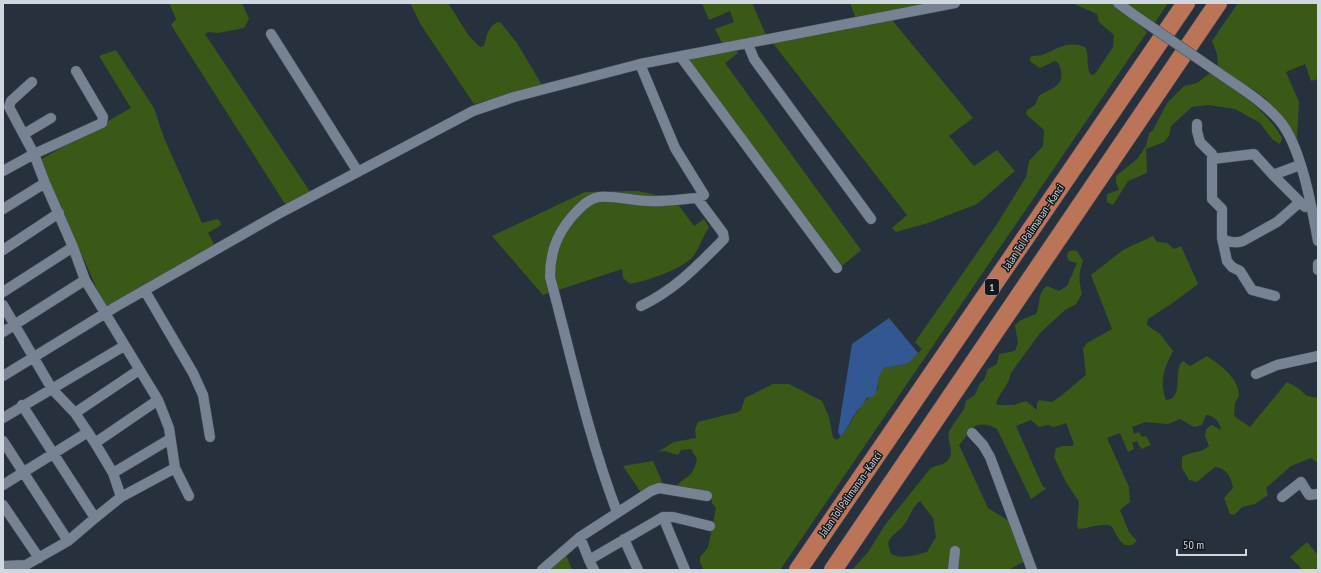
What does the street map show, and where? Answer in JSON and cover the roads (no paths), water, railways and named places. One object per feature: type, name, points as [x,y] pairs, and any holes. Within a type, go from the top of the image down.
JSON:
[{"type":"highway","name":"Jalan Tol Palimanan–Kanci","points":[[798,570],[1186,3]]},
{"type":"highway","points":[[833,570],[1218,3]]},
{"type":"highway","points":[[843,504],[867,521]]},
{"type":"street","points":[[3,376],[105,313],[280,214],[474,111],[514,97],[640,64],[955,3]]},
{"type":"street","points":[[1118,3],[1257,100],[1279,119],[1291,137],[1300,165],[1315,216],[1318,241]]},
{"type":"street","points":[[271,34],[358,172]]},
{"type":"street","points":[[748,44],[754,59],[871,219]]},
{"type":"street","points":[[681,57],[837,268]]},
{"type":"street","points":[[617,512],[609,492],[578,386],[550,277],[550,262],[554,247],[564,225],[582,206],[592,199],[600,197],[648,201],[703,197],[704,193],[694,180],[675,148],[640,64]]},
{"type":"street","points":[[3,171],[34,154],[102,123],[103,117],[76,71]]},
{"type":"street","points":[[32,82],[12,101],[9,107],[34,154],[73,247],[85,280],[158,400],[165,416],[175,468],[189,496]]},
{"type":"street","points":[[24,134],[51,118]]},
{"type":"street","points":[[1197,124],[1200,142],[1205,148],[1210,150],[1213,159],[1212,199],[1222,209],[1222,238],[1227,261],[1232,267],[1240,271],[1252,290],[1275,296]]},
{"type":"street","points":[[1213,159],[1254,154],[1315,216]]},
{"type":"street","points":[[1273,175],[1300,165]]},
{"type":"street","points":[[3,209],[45,183]]},
{"type":"street","points":[[641,306],[661,296],[681,281],[724,239],[723,233],[697,198]]},
{"type":"street","points":[[1222,238],[1225,240],[1238,242],[1243,241],[1277,222],[1300,202]]},
{"type":"street","points":[[3,250],[58,213]]},
{"type":"street","points":[[3,292],[73,247]]},
{"type":"street","points":[[1318,264],[1318,270]]},
{"type":"street","points":[[3,332],[85,280]]},
{"type":"street","points":[[145,291],[196,378],[203,395],[210,437]]},
{"type":"street","points":[[3,305],[52,389],[75,413],[95,443],[113,473],[121,497]]},
{"type":"street","points":[[3,418],[22,405],[124,346]]},
{"type":"street","points":[[1256,374],[1294,360],[1318,356]]},
{"type":"street","points":[[75,413],[139,370]]},
{"type":"street","points":[[95,443],[158,400]]},
{"type":"street","points":[[22,405],[52,455],[95,518]]},
{"type":"street","points":[[3,485],[88,432]]},
{"type":"street","points":[[972,433],[983,445],[990,457],[1032,570]]},
{"type":"street","points":[[113,473],[170,439]]},
{"type":"street","points":[[3,441],[68,541]]},
{"type":"street","points":[[3,566],[26,565],[39,558],[68,541],[121,497],[175,468]]},
{"type":"street","points":[[1282,497],[1301,482],[1309,495],[1318,494]]},
{"type":"street","points":[[542,570],[580,537],[617,512],[656,489],[707,496]]},
{"type":"street","points":[[3,505],[39,558]]},
{"type":"street","points":[[589,560],[663,517],[673,516],[710,526]]},
{"type":"street","points":[[663,517],[685,570]]},
{"type":"street","points":[[580,537],[594,570]]},
{"type":"street","points":[[624,539],[638,570]]},
{"type":"street","points":[[954,570],[955,551]]},
{"type":"water","points":[[889,318],[918,353],[907,364],[884,368],[879,379],[875,396],[867,398],[841,437],[838,432],[852,344]]}]
